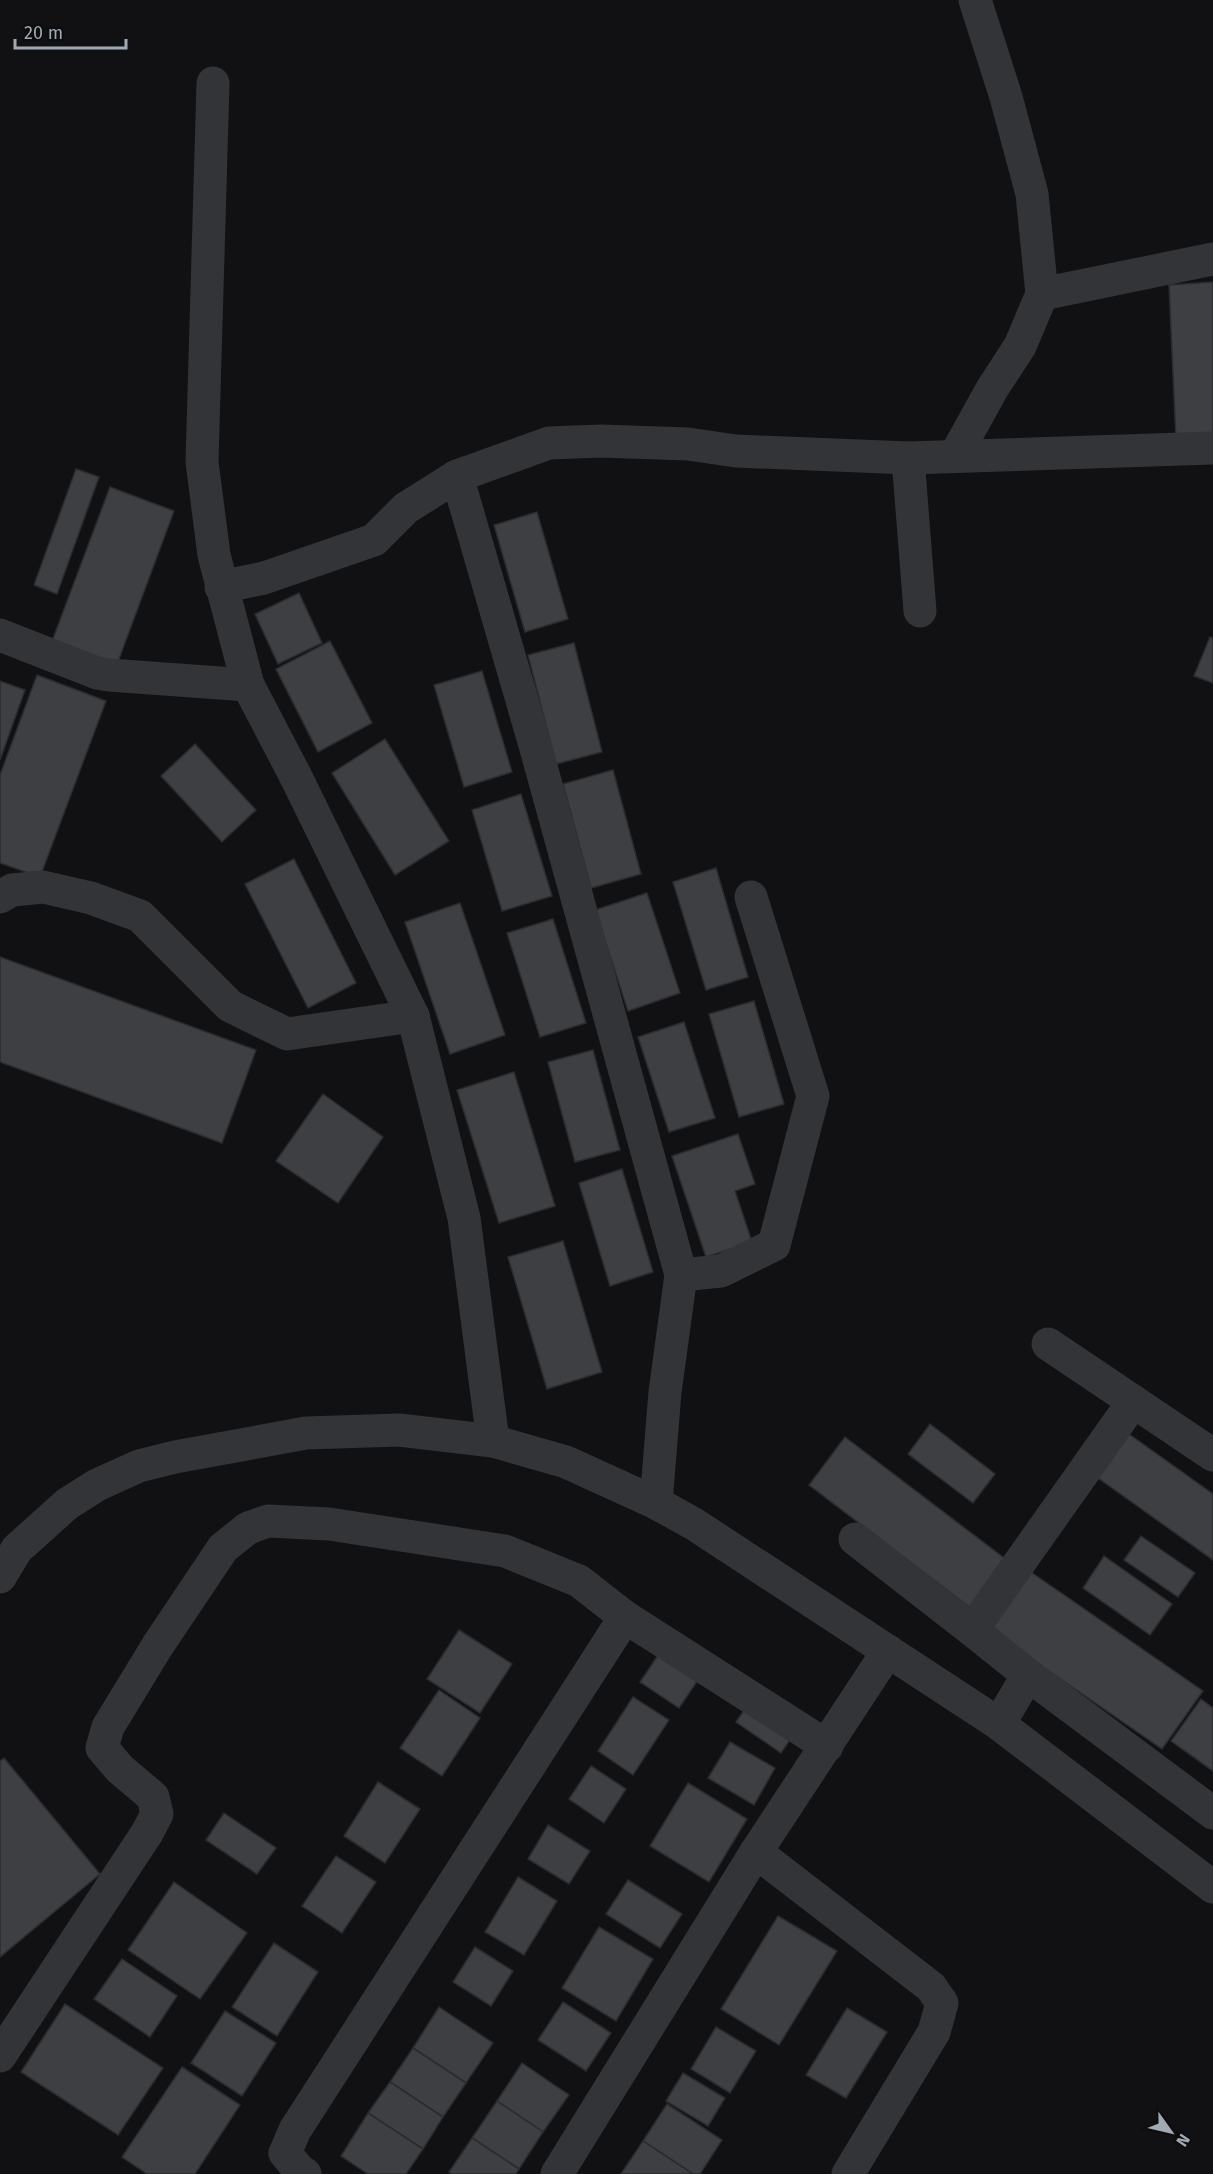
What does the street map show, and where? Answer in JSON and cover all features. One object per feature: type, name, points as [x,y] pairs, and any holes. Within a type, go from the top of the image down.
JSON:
[{"type":"street","points":[[955,456],[992,389],[1020,346],[1042,294],[1032,194],[1006,97],[975,0]]},
{"type":"street","points":[[213,83],[202,462],[214,555],[248,685],[414,1016],[464,1218],[493,1441]]},
{"type":"street","points":[[1042,294],[1213,259]]},
{"type":"street","points":[[221,587],[283,572],[374,540],[406,508],[457,476],[549,443],[601,441],[688,444],[736,451],[908,458],[1213,448]]},
{"type":"street","points":[[908,458],[920,611]]},
{"type":"street","points":[[457,476],[535,745],[681,1275],[665,1392],[656,1503]]},
{"type":"street","points":[[0,635],[97,673],[248,685]]},
{"type":"street","points":[[4,889],[43,887],[91,898],[140,916],[230,1006],[287,1034],[414,1016]]},
{"type":"street","points":[[681,1275],[722,1271],[774,1245],[813,1096],[751,897]]},
{"type":"street","points":[[1048,1344],[1213,1455]]},
{"type":"street","points":[[972,1630],[1133,1402]]},
{"type":"street","points":[[0,1577],[9,1544],[97,1485],[139,1466],[175,1456],[306,1433],[358,1430],[399,1430],[493,1441],[566,1462],[656,1503],[694,1524],[999,1724],[1213,1887]]},
{"type":"street","points":[[0,2056],[147,1833],[157,1814],[153,1797],[120,1768],[102,1748],[108,1727],[158,1645],[223,1548],[248,1528],[268,1521],[329,1524],[505,1551],[579,1581],[625,1617],[827,1746]]},
{"type":"street","points":[[855,1539],[1028,1675],[1213,1813]]},
{"type":"street","points":[[305,2174],[285,2153],[295,2130],[625,1617]]},
{"type":"street","points":[[557,2174],[756,1852],[888,1651]]},
{"type":"street","points":[[999,1724],[1028,1675]]},
{"type":"street","points":[[756,1852],[931,1987],[942,2003],[934,2032],[848,2174]]},
{"type":"building","points":[[1213,282],[1213,438],[1176,440],[1169,285]]},
{"type":"building","points":[[76,469],[99,477],[57,594],[34,585]]},
{"type":"building","points":[[110,487],[174,511],[116,667],[51,644]]},
{"type":"building","points":[[537,512],[568,619],[525,632],[494,525]]},
{"type":"building","points":[[299,593],[322,643],[278,664],[255,614]]},
{"type":"building","points":[[1210,637],[1213,638],[1213,683],[1194,676]]},
{"type":"building","points":[[330,641],[372,723],[318,752],[276,669]]},
{"type":"building","points":[[574,643],[602,752],[556,764],[528,655]]},
{"type":"building","points":[[482,671],[512,772],[464,787],[434,685]]},
{"type":"building","points":[[37,675],[106,701],[40,877],[0,863],[0,775]]},
{"type":"building","points":[[0,681],[25,690],[0,760]]},
{"type":"building","points":[[385,739],[449,841],[395,875],[332,773]]},
{"type":"building","points":[[195,744],[256,810],[222,842],[161,776]]},
{"type":"building","points":[[613,770],[641,874],[591,888],[563,784]]},
{"type":"building","points":[[521,794],[552,896],[502,911],[472,810]]},
{"type":"building","points":[[294,859],[356,983],[308,1008],[245,884]]},
{"type":"building","points":[[716,868],[748,977],[706,990],[673,882]]},
{"type":"building","points":[[647,893],[680,993],[628,1011],[595,910]]},
{"type":"building","points":[[460,903],[505,1035],[450,1054],[405,922]]},
{"type":"building","points":[[553,919],[586,1023],[540,1037],[507,933]]},
{"type":"building","points":[[0,957],[256,1050],[222,1143],[0,1062]]},
{"type":"building","points":[[754,1001],[784,1104],[739,1117],[709,1014]]},
{"type":"building","points":[[684,1022],[715,1118],[669,1132],[638,1037]]},
{"type":"building","points":[[593,1050],[620,1150],[575,1162],[548,1062]]},
{"type":"building","points":[[514,1072],[555,1206],[499,1223],[457,1090]]},
{"type":"building","points":[[323,1094],[383,1137],[338,1203],[276,1161]]},
{"type":"building","points":[[738,1134],[755,1184],[735,1191],[752,1242],[706,1257],[672,1156]]},
{"type":"building","points":[[622,1169],[653,1272],[610,1286],[579,1183]]},
{"type":"building","points":[[563,1241],[602,1372],[547,1389],[508,1257]]},
{"type":"building","points":[[930,1424],[995,1474],[973,1503],[908,1454]]},
{"type":"building","points":[[1129,1434],[1213,1494],[1213,1560],[1098,1478]]},
{"type":"building","points":[[845,1437],[1008,1561],[972,1609],[809,1485]]},
{"type":"building","points":[[1141,1536],[1195,1573],[1178,1597],[1124,1560]]},
{"type":"building","points":[[1104,1556],[1172,1604],[1150,1635],[1083,1588]]},
{"type":"building","points":[[1028,1570],[1203,1691],[1162,1749],[988,1629]]},
{"type":"building","points":[[459,1630],[512,1664],[480,1713],[427,1679]]},
{"type":"building","points":[[663,1648],[702,1674],[679,1708],[640,1682]]},
{"type":"building","points":[[439,1690],[480,1718],[442,1776],[400,1748]]},
{"type":"building","points":[[633,1697],[669,1720],[633,1775],[598,1751]]},
{"type":"building","points":[[1201,1699],[1213,1708],[1213,1771],[1171,1741]]},
{"type":"building","points":[[749,1703],[794,1734],[781,1753],[736,1722]]},
{"type":"building","points":[[730,1742],[775,1768],[754,1805],[708,1778]]},
{"type":"building","points":[[4,1758],[100,1874],[0,1957],[0,1761]]},
{"type":"building","points":[[591,1766],[626,1789],[604,1823],[569,1799]]},
{"type":"building","points":[[378,1782],[420,1809],[385,1863],[344,1836]]},
{"type":"building","points":[[688,1783],[747,1819],[709,1882],[650,1846]]},
{"type":"building","points":[[224,1813],[276,1848],[257,1874],[206,1840]]},
{"type":"building","points":[[548,1825],[590,1851],[569,1884],[528,1859]]},
{"type":"building","points":[[336,1856],[376,1882],[342,1933],[302,1906]]},
{"type":"building","points":[[518,1877],[557,1901],[524,1955],[485,1932]]},
{"type":"building","points":[[628,1880],[682,1914],[660,1948],[606,1914]]},
{"type":"building","points":[[174,1882],[247,1933],[200,1999],[128,1950]]},
{"type":"building","points":[[778,1916],[837,1951],[779,2045],[721,2009]]},
{"type":"building","points":[[599,1927],[653,1959],[616,2021],[562,1988]]},
{"type":"building","points":[[274,1943],[318,1972],[277,2036],[232,2007]]},
{"type":"building","points":[[475,1947],[513,1971],[491,2006],[453,1982]]},
{"type":"building","points":[[122,1959],[177,1996],[150,2037],[94,1999]]},
{"type":"building","points":[[563,2002],[611,2033],[586,2071],[538,2040]]},
{"type":"building","points":[[65,2004],[163,2068],[118,2135],[21,2072]]},
{"type":"building","points":[[439,2007],[493,2043],[466,2083],[413,2048]]},
{"type":"building","points":[[847,2008],[887,2032],[846,2098],[806,2075]]},
{"type":"building","points":[[225,2011],[276,2043],[242,2096],[191,2063]]},
{"type":"building","points":[[716,2027],[756,2051],[730,2093],[691,2069]]},
{"type":"building","points":[[413,2048],[466,2083],[443,2117],[390,2082]]},
{"type":"building","points":[[522,2063],[569,2095],[543,2132],[497,2101]]},
{"type":"building","points":[[182,2067],[240,2105],[195,2174],[147,2174],[122,2157]]},
{"type":"building","points":[[683,2073],[725,2098],[708,2126],[666,2101]]},
{"type":"building","points":[[390,2082],[443,2117],[423,2149],[368,2113]]},
{"type":"building","points":[[497,2101],[543,2132],[519,2169],[472,2138]]},
{"type":"building","points":[[667,2104],[722,2140],[700,2174],[693,2174],[643,2141]]},
{"type":"building","points":[[368,2113],[423,2149],[406,2174],[368,2174],[341,2156]]},
{"type":"building","points":[[472,2138],[519,2169],[516,2174],[452,2174],[449,2172]]},
{"type":"building","points":[[643,2141],[693,2174],[621,2174]]}]
